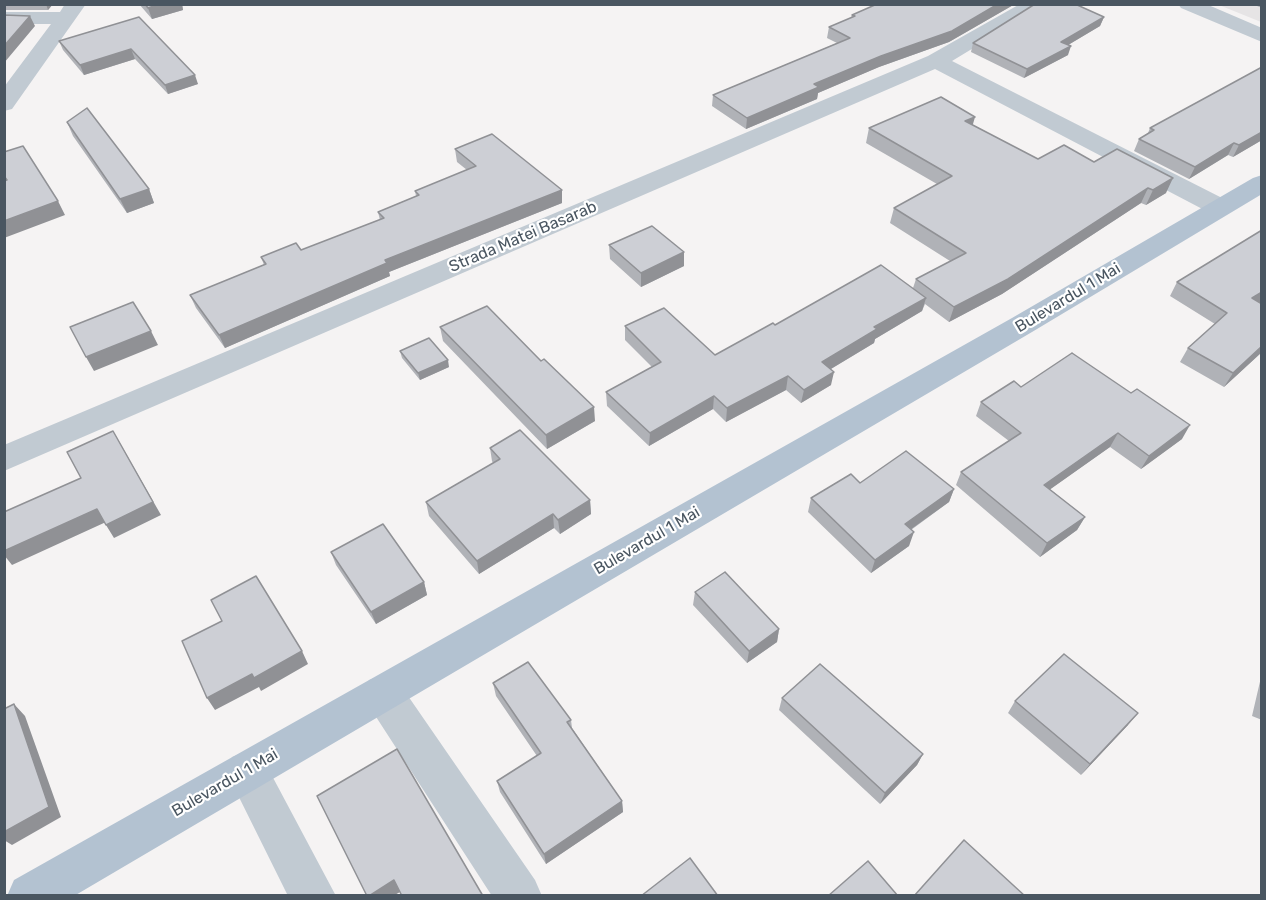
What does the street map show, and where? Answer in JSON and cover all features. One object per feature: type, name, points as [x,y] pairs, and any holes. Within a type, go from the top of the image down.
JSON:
[{"type":"main road","name":"Bulevardul 1 Mai","points":[[30,896],[1012,331],[1262,183]]},
{"type":"street","name":"Strada Matei Basarab","points":[[4,459],[936,61],[1036,4]]},
{"type":"street","points":[[1188,4],[1262,36]]},
{"type":"street","points":[[4,18],[71,11]]},
{"type":"street","points":[[4,104],[13,78],[71,11]]},
{"type":"street","points":[[936,61],[1219,207]]},
{"type":"street","points":[[383,693],[519,896]]},
{"type":"street","points":[[247,771],[313,896]]},
{"type":"shaded area","points":[[1219,5],[1261,5],[1261,22]]},
{"type":"building","points":[[145,4],[159,4],[148,8]]},
{"type":"building","points":[[877,4],[998,4],[952,31],[881,56],[814,84],[819,87],[747,118],[713,95],[850,38],[829,27]]},
{"type":"building","points":[[1035,4],[1075,4],[1104,17],[1061,42],[1071,46],[1027,69],[973,43]]},
{"type":"building","points":[[4,15],[30,16],[4,46]]},
{"type":"building","points":[[139,17],[195,75],[165,85],[131,49],[80,65],[59,41]]},
{"type":"building","points":[[1262,67],[1262,132],[1239,145],[1234,143],[1195,167],[1139,139],[1154,130],[1150,128]]},
{"type":"building","points":[[941,97],[975,117],[965,121],[1038,159],[1064,145],[1094,162],[1117,149],[1173,178],[1153,190],[1148,188],[1008,279],[954,307],[916,279],[966,253],[894,208],[952,176],[869,128]]},
{"type":"building","points":[[87,108],[149,189],[120,199],[67,122]]},
{"type":"building","points":[[492,134],[562,190],[385,260],[387,263],[219,335],[190,295],[266,264],[261,257],[296,243],[301,250],[384,218],[378,212],[419,195],[415,191],[476,166],[455,149]]},
{"type":"building","points":[[23,146],[58,201],[4,221],[4,181],[7,180],[4,176],[4,152]]},
{"type":"building","points":[[652,226],[684,252],[641,273],[609,245]]},
{"type":"building","points":[[1262,230],[1262,292],[1252,298],[1262,304],[1262,346],[1233,373],[1188,348],[1227,313],[1177,282]]},
{"type":"building","points":[[881,265],[926,298],[874,327],[877,329],[822,362],[834,372],[804,390],[788,376],[727,408],[714,396],[650,433],[606,392],[661,362],[625,326],[664,308],[715,355],[773,323],[775,325]]},
{"type":"building","points":[[133,302],[151,331],[86,357],[70,327]]},
{"type":"building","points":[[487,306],[541,361],[544,359],[594,407],[546,435],[440,327]]},
{"type":"building","points":[[429,338],[448,360],[418,373],[400,351]]},
{"type":"building","points":[[1072,353],[1131,393],[1137,389],[1190,425],[1149,456],[1118,433],[1044,485],[1085,517],[1047,543],[961,472],[1021,433],[981,402],[1014,381],[1021,387]]},
{"type":"building","points":[[520,430],[590,500],[558,520],[553,514],[477,561],[426,502],[500,459],[490,448]]},
{"type":"building","points":[[113,431],[153,502],[106,525],[97,509],[4,551],[4,512],[81,478],[67,452]]},
{"type":"building","points":[[906,451],[954,489],[905,524],[914,532],[875,560],[811,498],[851,474],[860,483]]},
{"type":"building","points":[[383,524],[424,582],[371,612],[331,552]]},
{"type":"building","points":[[725,572],[779,629],[749,651],[695,592]]},
{"type":"building","points":[[256,576],[302,651],[254,678],[252,674],[207,698],[182,641],[222,621],[211,600]]},
{"type":"building","points":[[1064,654],[1138,713],[1090,764],[1015,701]]},
{"type":"building","points":[[528,662],[571,720],[567,722],[622,801],[544,854],[497,781],[541,753],[493,683]]},
{"type":"building","points":[[820,664],[923,754],[885,793],[782,698]]},
{"type":"building","points":[[14,704],[49,807],[4,832],[4,709]]},
{"type":"building","points":[[397,749],[483,896],[402,896],[394,880],[367,896],[317,796]]},
{"type":"building","points":[[964,840],[1025,896],[914,896]]},
{"type":"building","points":[[690,858],[718,896],[641,896]]},
{"type":"building","points":[[868,861],[898,896],[828,896]]}]
